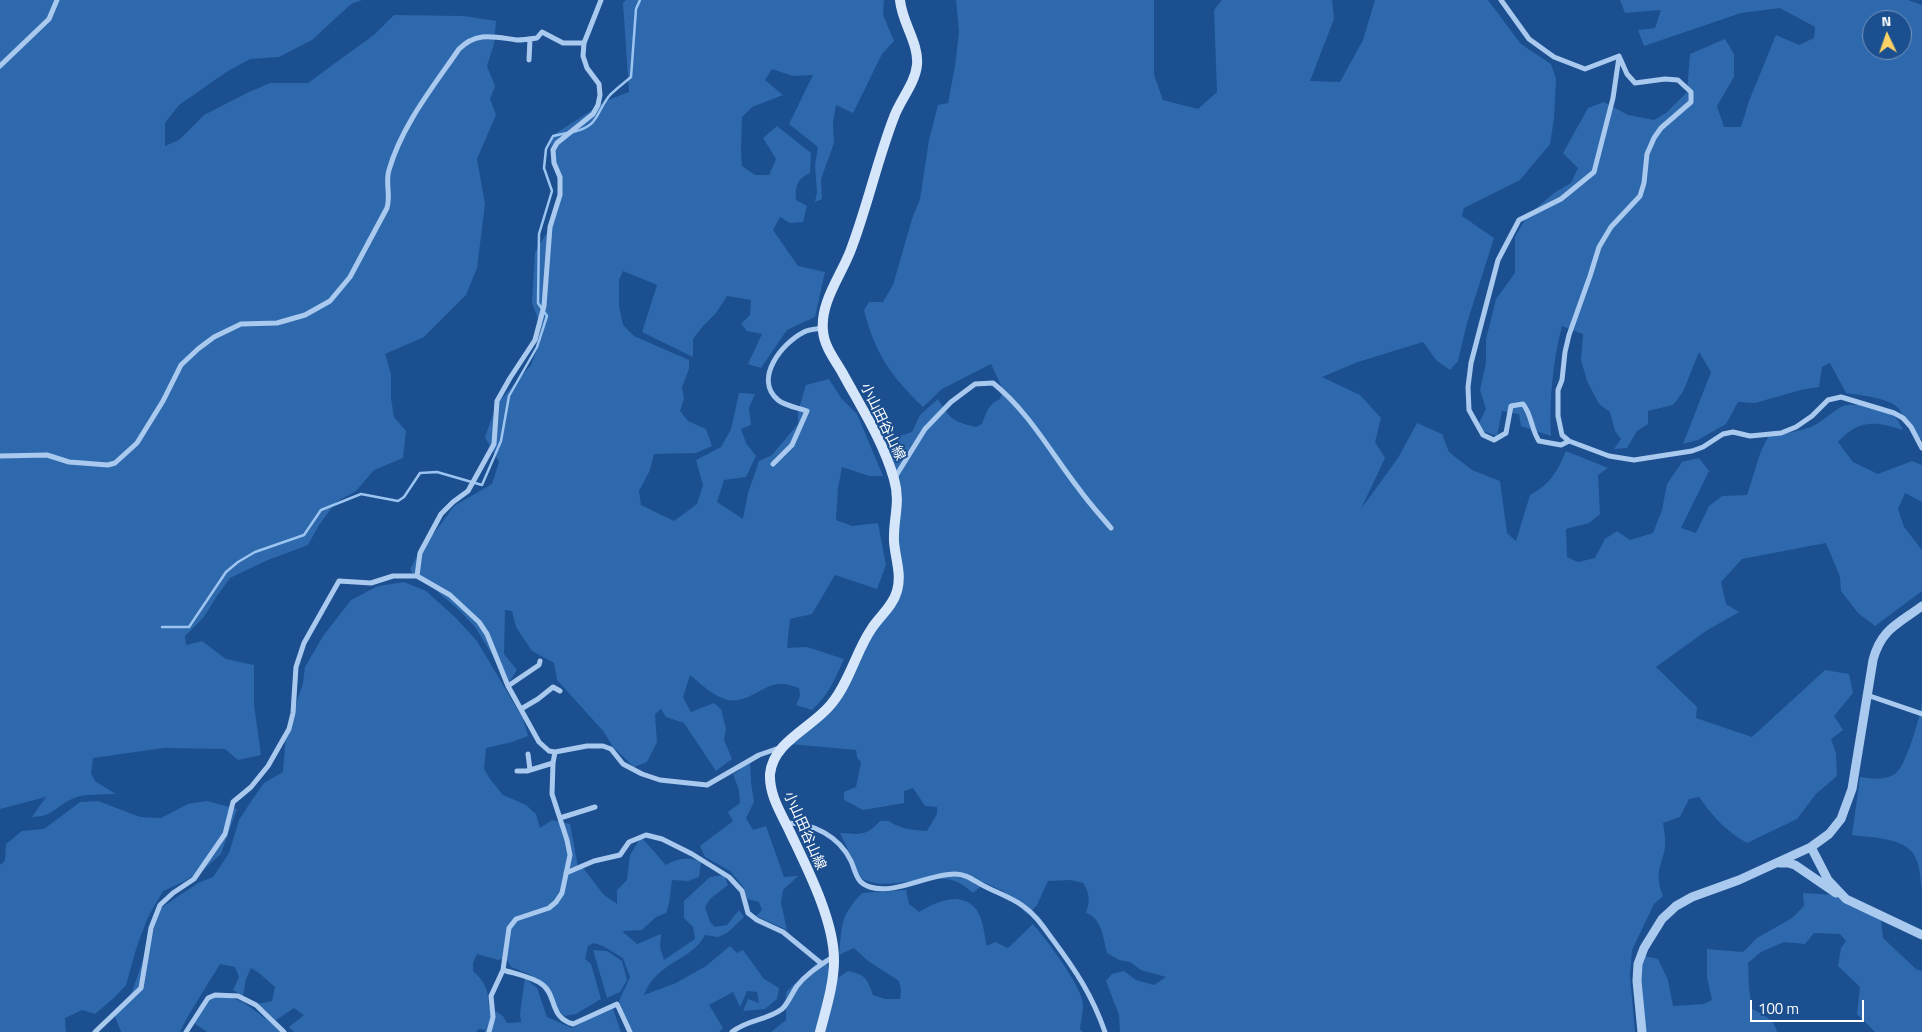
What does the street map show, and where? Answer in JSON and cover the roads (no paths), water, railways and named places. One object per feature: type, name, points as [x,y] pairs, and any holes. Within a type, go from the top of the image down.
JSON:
[{"type":"main road","name":"小山田谷山線","points":[[820,1032],[832,982],[834,956],[828,919],[772,795],[770,778],[774,760],[782,748],[823,714],[835,700],[865,640],[896,595],[899,582],[899,568],[894,540],[898,500],[894,479],[880,442],[828,348],[823,328],[826,306],[850,253],[894,115],[916,69],[915,48],[902,15],[900,0]]},
{"type":"street","points":[[0,66],[49,19],[57,0]]},
{"type":"street","points":[[417,576],[420,553],[441,514],[468,491],[494,444],[497,401],[536,340],[544,306],[550,228],[560,195],[560,177],[554,162],[553,150],[557,143],[593,114],[600,95],[599,84],[587,68],[583,56],[584,42],[601,0]]},
{"type":"street","points":[[1501,0],[1524,35],[1554,57],[1585,69],[1619,56]]},
{"type":"street","points":[[0,456],[47,455],[69,462],[108,465],[115,463],[137,443],[163,401],[181,365],[198,348],[214,337],[240,324],[277,323],[305,315],[330,300],[350,277],[390,200],[388,171],[401,137],[459,49],[467,41],[473,38],[500,36],[518,40],[530,39],[537,38],[542,32],[546,32],[563,43],[584,42]]},
{"type":"street","points":[[529,60],[530,39]]},
{"type":"street","points":[[1569,441],[1561,445],[1539,441],[1534,433],[1529,411],[1523,404],[1511,406],[1506,433],[1494,440],[1483,435],[1469,410],[1468,387],[1471,363],[1498,260],[1519,220],[1561,198],[1594,172],[1611,106],[1619,56]]},
{"type":"street","points":[[1619,56],[1627,74],[1635,83],[1666,79],[1678,80],[1691,92],[1691,102],[1660,128],[1647,154],[1644,182],[1640,196],[1611,227],[1599,247],[1565,352],[1562,380],[1558,390],[1560,432],[1569,441],[1609,456],[1624,460],[1634,460],[1692,451],[1703,447],[1723,434],[1733,432],[1750,436],[1781,433],[1796,427],[1812,416],[1828,400],[1842,397],[1894,413],[1903,418],[1911,427],[1922,448]]},
{"type":"street","points":[[773,464],[792,445],[807,410],[779,402],[770,392],[768,381],[772,363],[790,341],[805,331],[823,328]]},
{"type":"street","points":[[894,479],[925,430],[951,402],[975,384],[993,383],[1011,398],[1079,489],[1111,528]]},
{"type":"street","points":[[95,1032],[141,988],[151,928],[160,905],[173,893],[194,879],[225,834],[233,802],[251,787],[268,766],[286,734],[293,713],[296,667],[304,643],[340,581],[371,583],[393,576],[417,576],[450,595],[479,622],[487,634],[508,686],[539,742],[549,751],[555,752],[587,746],[603,746],[611,749],[623,764],[642,774],[660,780],[707,785],[759,755],[782,748]]},
{"type":"street","points":[[1642,1032],[1638,964],[1644,948],[1662,919],[1676,906],[1692,897],[1811,848],[1835,828],[1841,819],[1849,801],[1873,660],[1878,643],[1891,627],[1922,606]]},
{"type":"street","points":[[508,686],[539,665],[540,661]]},
{"type":"street","points":[[521,709],[553,687],[560,691]]},
{"type":"street","points":[[1867,695],[1922,714]]},
{"type":"street","points":[[489,1032],[493,1017],[491,996],[503,970],[509,928],[516,919],[549,908],[562,893],[570,855],[552,794],[555,752]]},
{"type":"street","points":[[528,754],[530,770]]},
{"type":"street","points":[[517,771],[530,770],[553,763]]},
{"type":"street","points":[[560,818],[595,807]]},
{"type":"street","points":[[785,823],[797,823],[822,830],[841,845],[850,860],[858,881],[869,887],[887,889],[931,877],[965,874],[981,885],[1022,905],[1040,922],[1078,973],[1097,1010],[1105,1032]]},
{"type":"street","points":[[566,873],[594,861],[620,855],[629,842],[646,835],[662,839],[692,854],[729,877],[742,891],[748,913],[756,920],[783,932],[822,964]]},
{"type":"street","points":[[1811,848],[1828,880],[1846,899]]},
{"type":"street","points":[[1778,863],[1795,865],[1822,885],[1846,899],[1922,935]]},
{"type":"street","points":[[732,1032],[745,1023],[763,1018],[783,1008],[798,984],[834,956]]},
{"type":"street","points":[[503,970],[534,980],[545,986],[557,1013],[565,1022],[573,1024],[617,1004],[630,1032]]},
{"type":"street","points":[[186,1032],[208,998],[215,995],[238,996],[256,1005],[284,1032]]},
{"type":"waterway","points":[[573,132],[593,122],[610,95],[631,77],[636,9],[640,0]]},
{"type":"waterway","points":[[162,627],[189,627],[226,572],[255,552],[304,535],[321,510],[361,494],[398,501],[404,497],[420,473],[437,472],[482,485],[501,441],[509,396],[537,347],[547,316],[538,303],[539,234],[552,191],[544,168],[546,149],[553,136],[567,133]]}]
